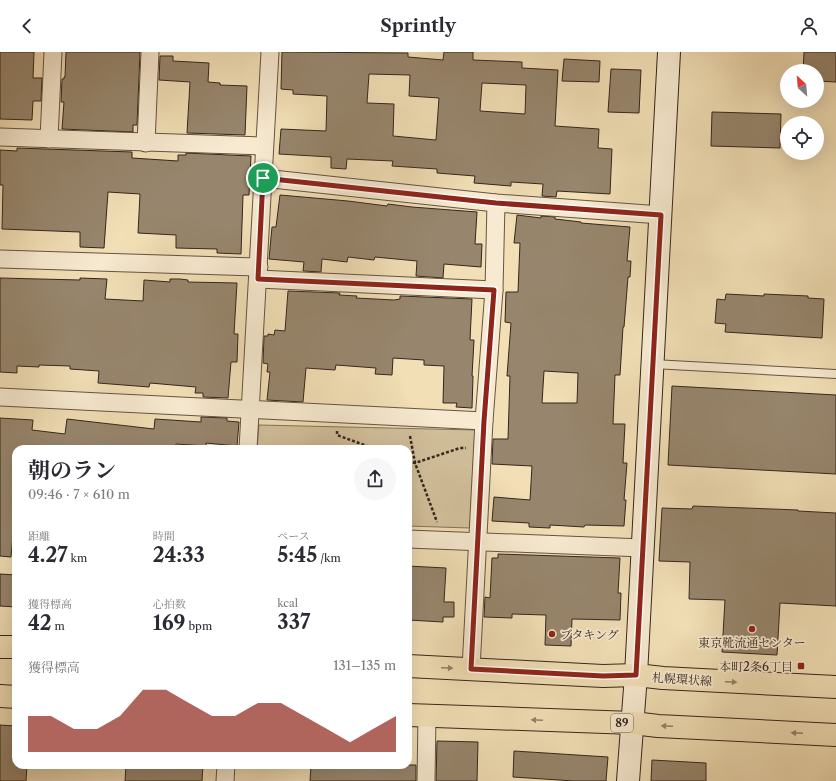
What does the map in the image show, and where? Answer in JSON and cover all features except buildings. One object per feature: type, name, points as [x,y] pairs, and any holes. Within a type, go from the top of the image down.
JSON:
[{"type":"main road","points":[[0,647],[12,647]]},
{"type":"main road","name":"札幌環状線","points":[[412,666],[603,676],[636,675],[663,678],[836,687]]},
{"type":"main road","points":[[0,696],[12,697]]},
{"type":"main road","name":"89","points":[[418,715],[633,723],[658,726],[836,735]]},
{"type":"street","points":[[49,139],[53,52]]},
{"type":"street","points":[[146,143],[150,52]]},
{"type":"street","points":[[248,445],[270,52]]},
{"type":"street","points":[[628,781],[636,675],[661,215],[666,52]]},
{"type":"street","points":[[0,136],[146,143],[264,146]]},
{"type":"street","points":[[263,178],[496,203],[661,215]]},
{"type":"street","points":[[471,669],[482,447],[494,290],[496,203]]},
{"type":"street","points":[[0,259],[259,273],[494,290]]},
{"type":"street","points":[[0,397],[484,421]]},
{"type":"street","points":[[412,539],[643,548]]},
{"type":"street","points":[[418,715],[426,781]]},
{"type":"street","points":[[224,781],[226,769]]},
{"type":"lane","points":[[653,364],[836,374]]},
{"type":"path","points":[[340,414],[337,435],[365,445]]},
{"type":"path","points":[[406,417],[411,445]]},
{"type":"path","points":[[412,462],[415,463],[460,448],[482,447]]},
{"type":"path","points":[[412,448],[415,463],[437,523]]},
{"type":"shaded area","points":[[259,425],[475,430],[470,528],[412,526],[412,445],[257,445]]},
{"type":"place","name":"東京靴流通センター","points":[[752,629]]},
{"type":"place","name":"ブタキング","points":[[552,634]]},
{"type":"place","name":"本町2条6丁目","points":[[801,666]]},
{"type":"route","points":[[263,178],[496,203],[661,215],[636,675],[603,676],[471,669],[484,421],[494,290],[258,279],[263,178]]}]
